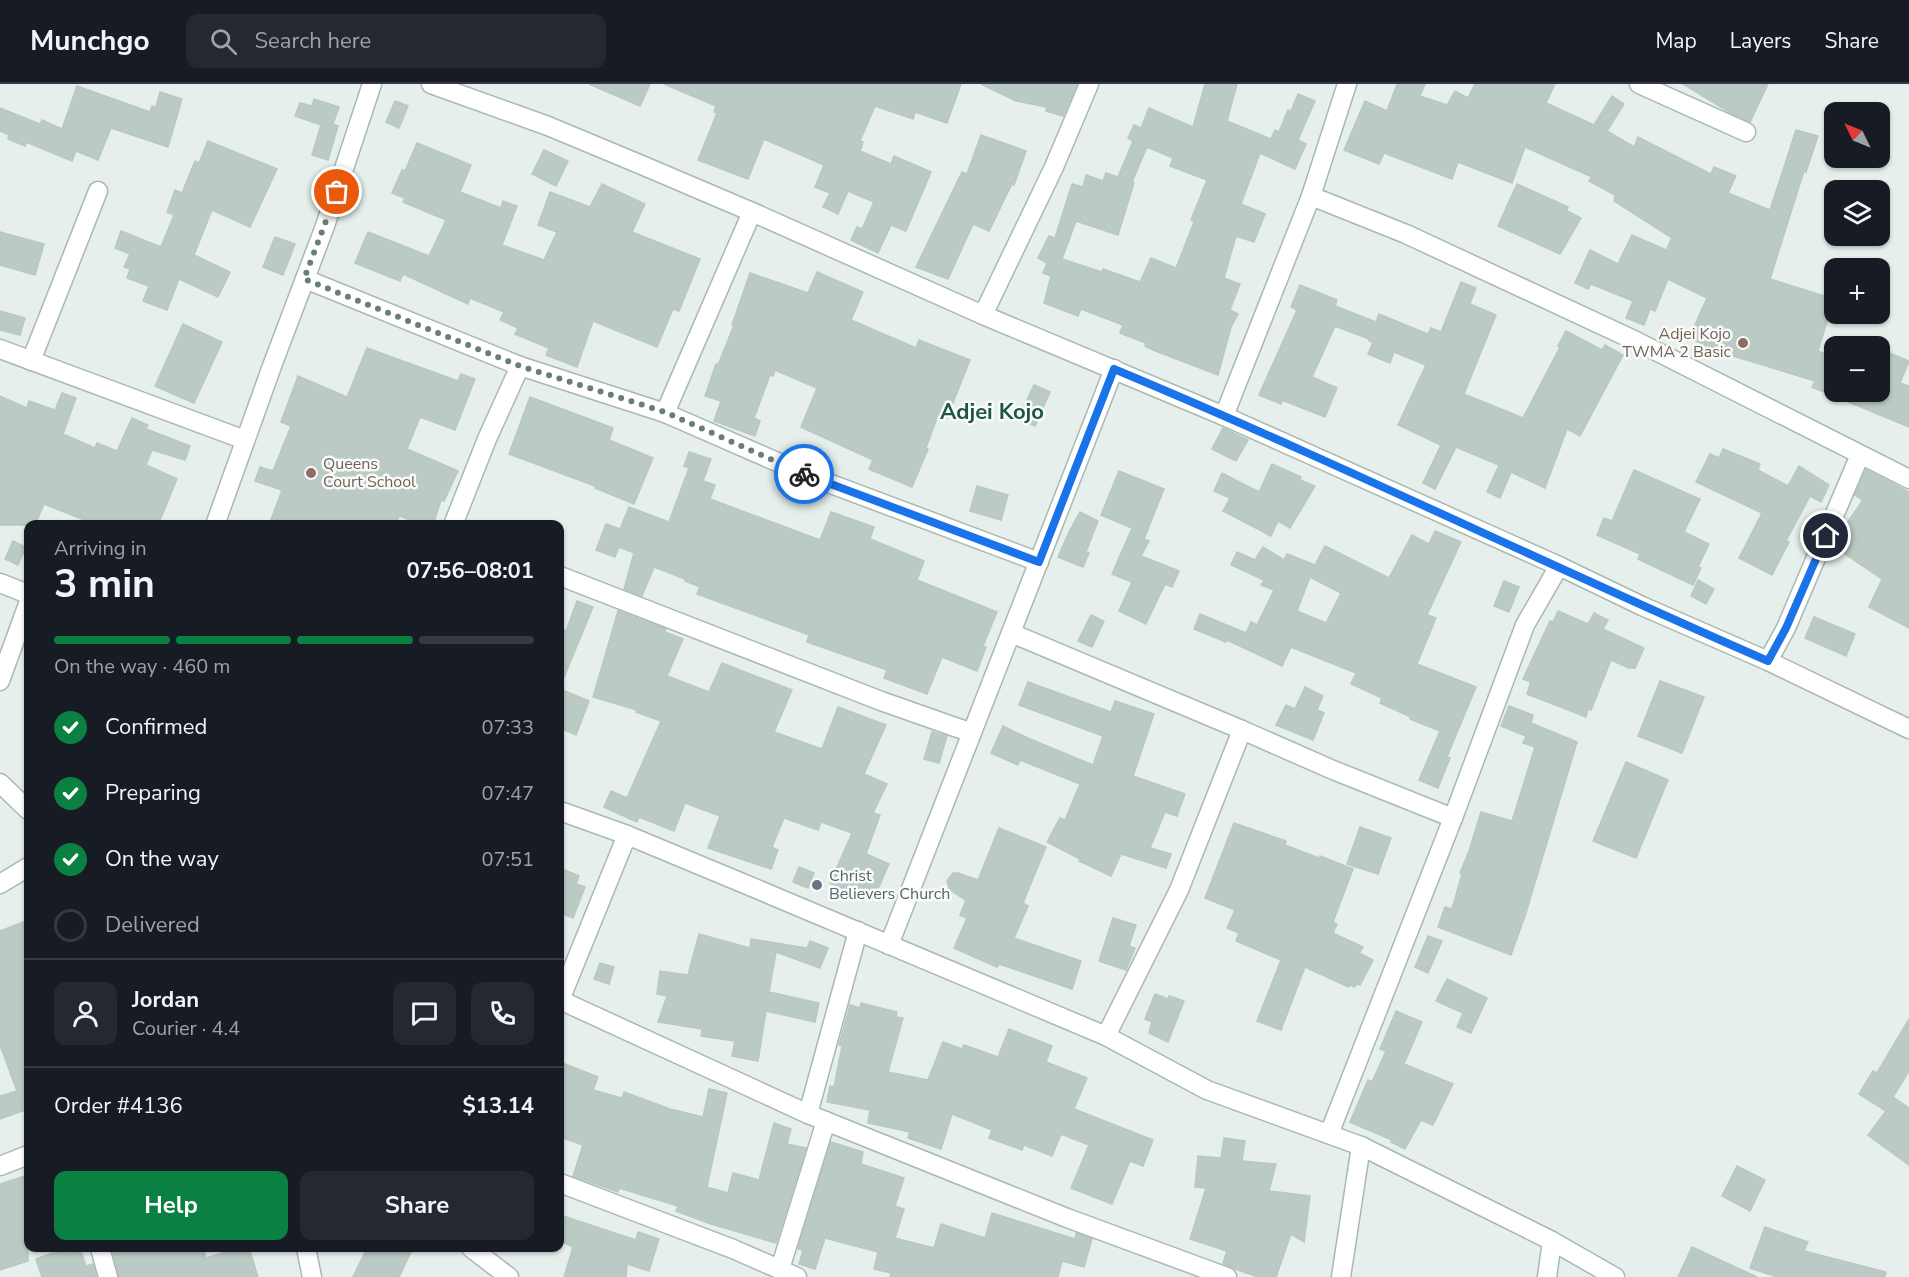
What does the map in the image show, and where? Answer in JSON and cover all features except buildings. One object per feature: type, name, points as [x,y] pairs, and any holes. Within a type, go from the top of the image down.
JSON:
[{"type":"street","points":[[217,520],[325,226],[372,84]]},
{"type":"street","points":[[431,84],[548,126],[752,212],[983,315],[1224,416],[1768,661],[1909,729]]},
{"type":"street","points":[[983,315],[1054,167],[1089,84]]},
{"type":"street","points":[[1224,416],[1311,196],[1347,84]]},
{"type":"street","points":[[1639,84],[1746,132]]},
{"type":"street","points":[[31,361],[98,191]]},
{"type":"street","points":[[1311,196],[1406,234],[1593,321],[1909,479]]},
{"type":"street","points":[[665,412],[752,212]]},
{"type":"street","points":[[304,279],[520,366],[665,412],[807,475],[1039,562]]},
{"type":"street","points":[[0,349],[245,440]]},
{"type":"street","points":[[455,520],[487,439],[520,366]]},
{"type":"street","points":[[889,945],[1114,369]]},
{"type":"street","points":[[1768,661],[1786,628],[1860,455]]},
{"type":"street","points":[[1329,1134],[1453,818],[1525,625],[1559,566]]},
{"type":"street","points":[[564,578],[881,701],[972,733]]},
{"type":"street","points":[[0,583],[24,592]]},
{"type":"street","points":[[0,681],[24,615]]},
{"type":"street","points":[[1011,633],[1333,770],[1453,818]]},
{"type":"street","points":[[1106,1036],[1179,890],[1242,730]]},
{"type":"street","points":[[0,783],[24,806]]},
{"type":"street","points":[[564,812],[627,835],[1106,1036],[1208,1090],[1361,1146],[1552,1241],[1615,1277]]},
{"type":"street","points":[[564,985],[627,835]]},
{"type":"street","points":[[0,884],[24,869]]},
{"type":"street","points":[[807,1114],[858,931]]},
{"type":"street","points":[[564,996],[807,1114],[1067,1218],[1227,1277]]},
{"type":"street","points":[[564,1185],[788,1273],[826,1121]]},
{"type":"street","points":[[1341,1277],[1361,1146]]},
{"type":"street","points":[[0,1166],[24,1157]]},
{"type":"street","points":[[1547,1277],[1552,1241]]},
{"type":"street","points":[[101,1252],[108,1277]]},
{"type":"street","points":[[307,1252],[312,1277]]},
{"type":"street","points":[[476,1252],[509,1277]]},
{"type":"way so far","points":[[337,192],[304,279],[520,366],[665,412],[804,474]]},
{"type":"place","name":"Adjei Kojo TWMA 2 Basic","points":[[1743,343]]},
{"type":"place","name":"Queens Court School","points":[[311,473]]},
{"type":"place","name":"Christ Believers Church","points":[[817,885]]},
{"type":"district","name":"Adjei Kojo","points":[[992,412]]},
{"type":"route","points":[[804,474],[1039,562],[1114,369],[1245,425],[1768,661],[1786,628],[1826,536]]}]
